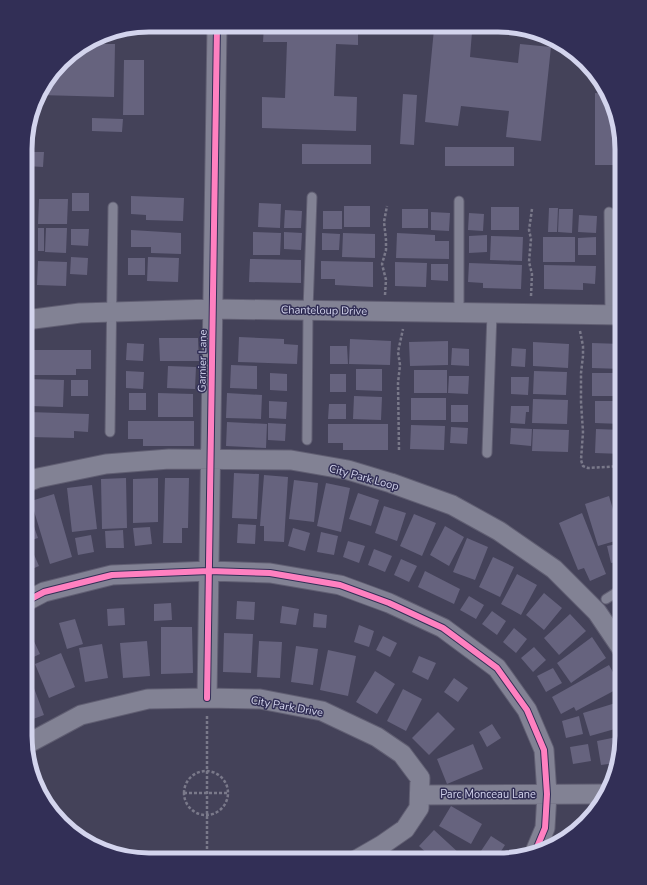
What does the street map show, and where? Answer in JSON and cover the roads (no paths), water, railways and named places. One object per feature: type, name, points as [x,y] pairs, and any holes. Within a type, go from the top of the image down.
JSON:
[{"type":"street","name":"Garnier Lane","points":[[207,698],[217,32]]},
{"type":"street","name":"Chanteloup Drive","points":[[32,319],[80,313],[213,309],[615,315]]},
{"type":"street","name":"City Park Loop","points":[[32,480],[106,464],[169,459],[291,460],[348,470],[391,483],[452,505],[499,531],[554,569],[597,612],[615,639]]},
{"type":"street","points":[[32,598],[44,592],[112,575],[209,571],[270,573],[340,585],[389,603],[443,628],[497,668],[527,710],[544,750],[547,794],[544,828],[537,846]]},
{"type":"street","name":"City Park Drive","points":[[32,741],[81,715],[148,699],[260,699],[322,711],[377,737],[402,754],[420,778],[419,808],[405,829],[368,853]]},
{"type":"street","name":"Parc Monceau Lane","points":[[420,795],[599,794]]},
{"type":"lane","points":[[307,440],[308,310],[312,197]]},
{"type":"lane","points":[[459,201],[459,313]]},
{"type":"lane","points":[[110,432],[113,207]]},
{"type":"lane","points":[[609,212],[615,300]]},
{"type":"lane","points":[[488,452],[492,313]]},
{"type":"lane","points":[[606,599],[615,593]]}]
